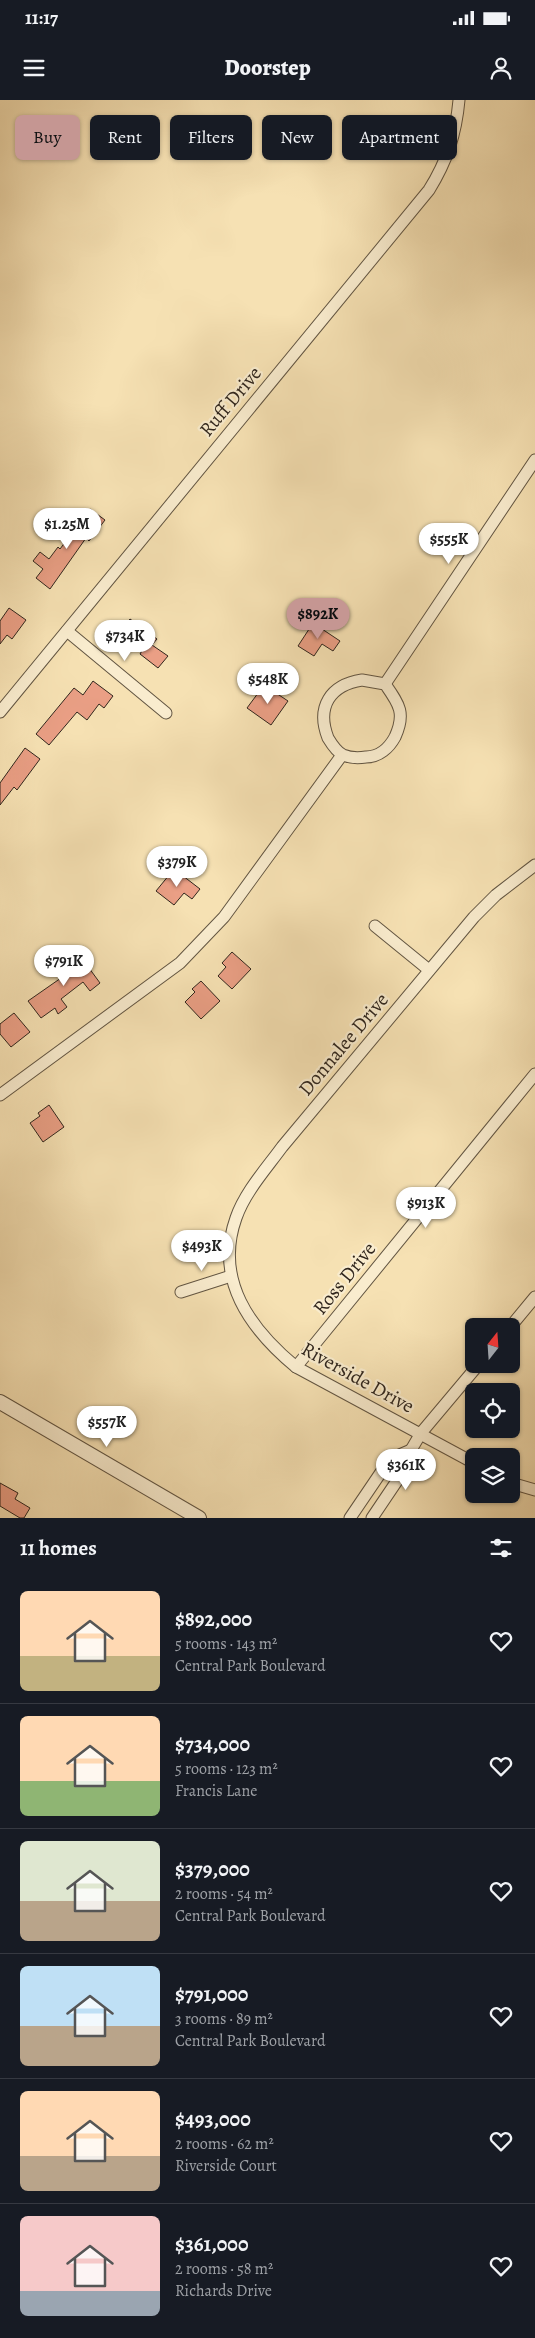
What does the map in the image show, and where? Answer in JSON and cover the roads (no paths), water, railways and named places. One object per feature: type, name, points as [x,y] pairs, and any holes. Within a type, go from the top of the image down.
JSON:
[{"type":"street","name":"Ruff Drive","points":[[0,712],[430,190],[450,150],[457,120],[459,100]]},
{"type":"street","points":[[385,684],[535,460]]},
{"type":"street","points":[[67,631],[166,713]]},
{"type":"street","points":[[362,680],[385,684],[398,703],[401,723],[392,744],[380,754],[369,758],[342,755],[330,742],[324,726],[326,704],[334,692],[351,682],[362,680]]},
{"type":"street","points":[[0,1095],[180,963],[224,917],[342,755]]},
{"type":"street","name":"Donnalee Drive","points":[[232,1276],[230,1248],[236,1217],[260,1177],[428,970],[474,917],[496,896],[535,865]]},
{"type":"street","points":[[374,926],[428,970]]},
{"type":"street","name":"Ross Drive","points":[[296,1367],[535,1074]]},
{"type":"street","points":[[181,1292],[232,1276]]},
{"type":"street","name":"Riverside Drive","points":[[232,1276],[249,1320],[277,1351],[296,1367],[465,1459]]},
{"type":"street","points":[[518,1318],[535,1297]]},
{"type":"street","points":[[372,1518],[407,1466],[411,1450],[421,1434],[472,1373]]},
{"type":"street","points":[[0,1402],[199,1518]]},
{"type":"street","points":[[350,1518],[390,1459],[411,1450]]},
{"type":"street","points":[[520,1486],[535,1490]]}]
